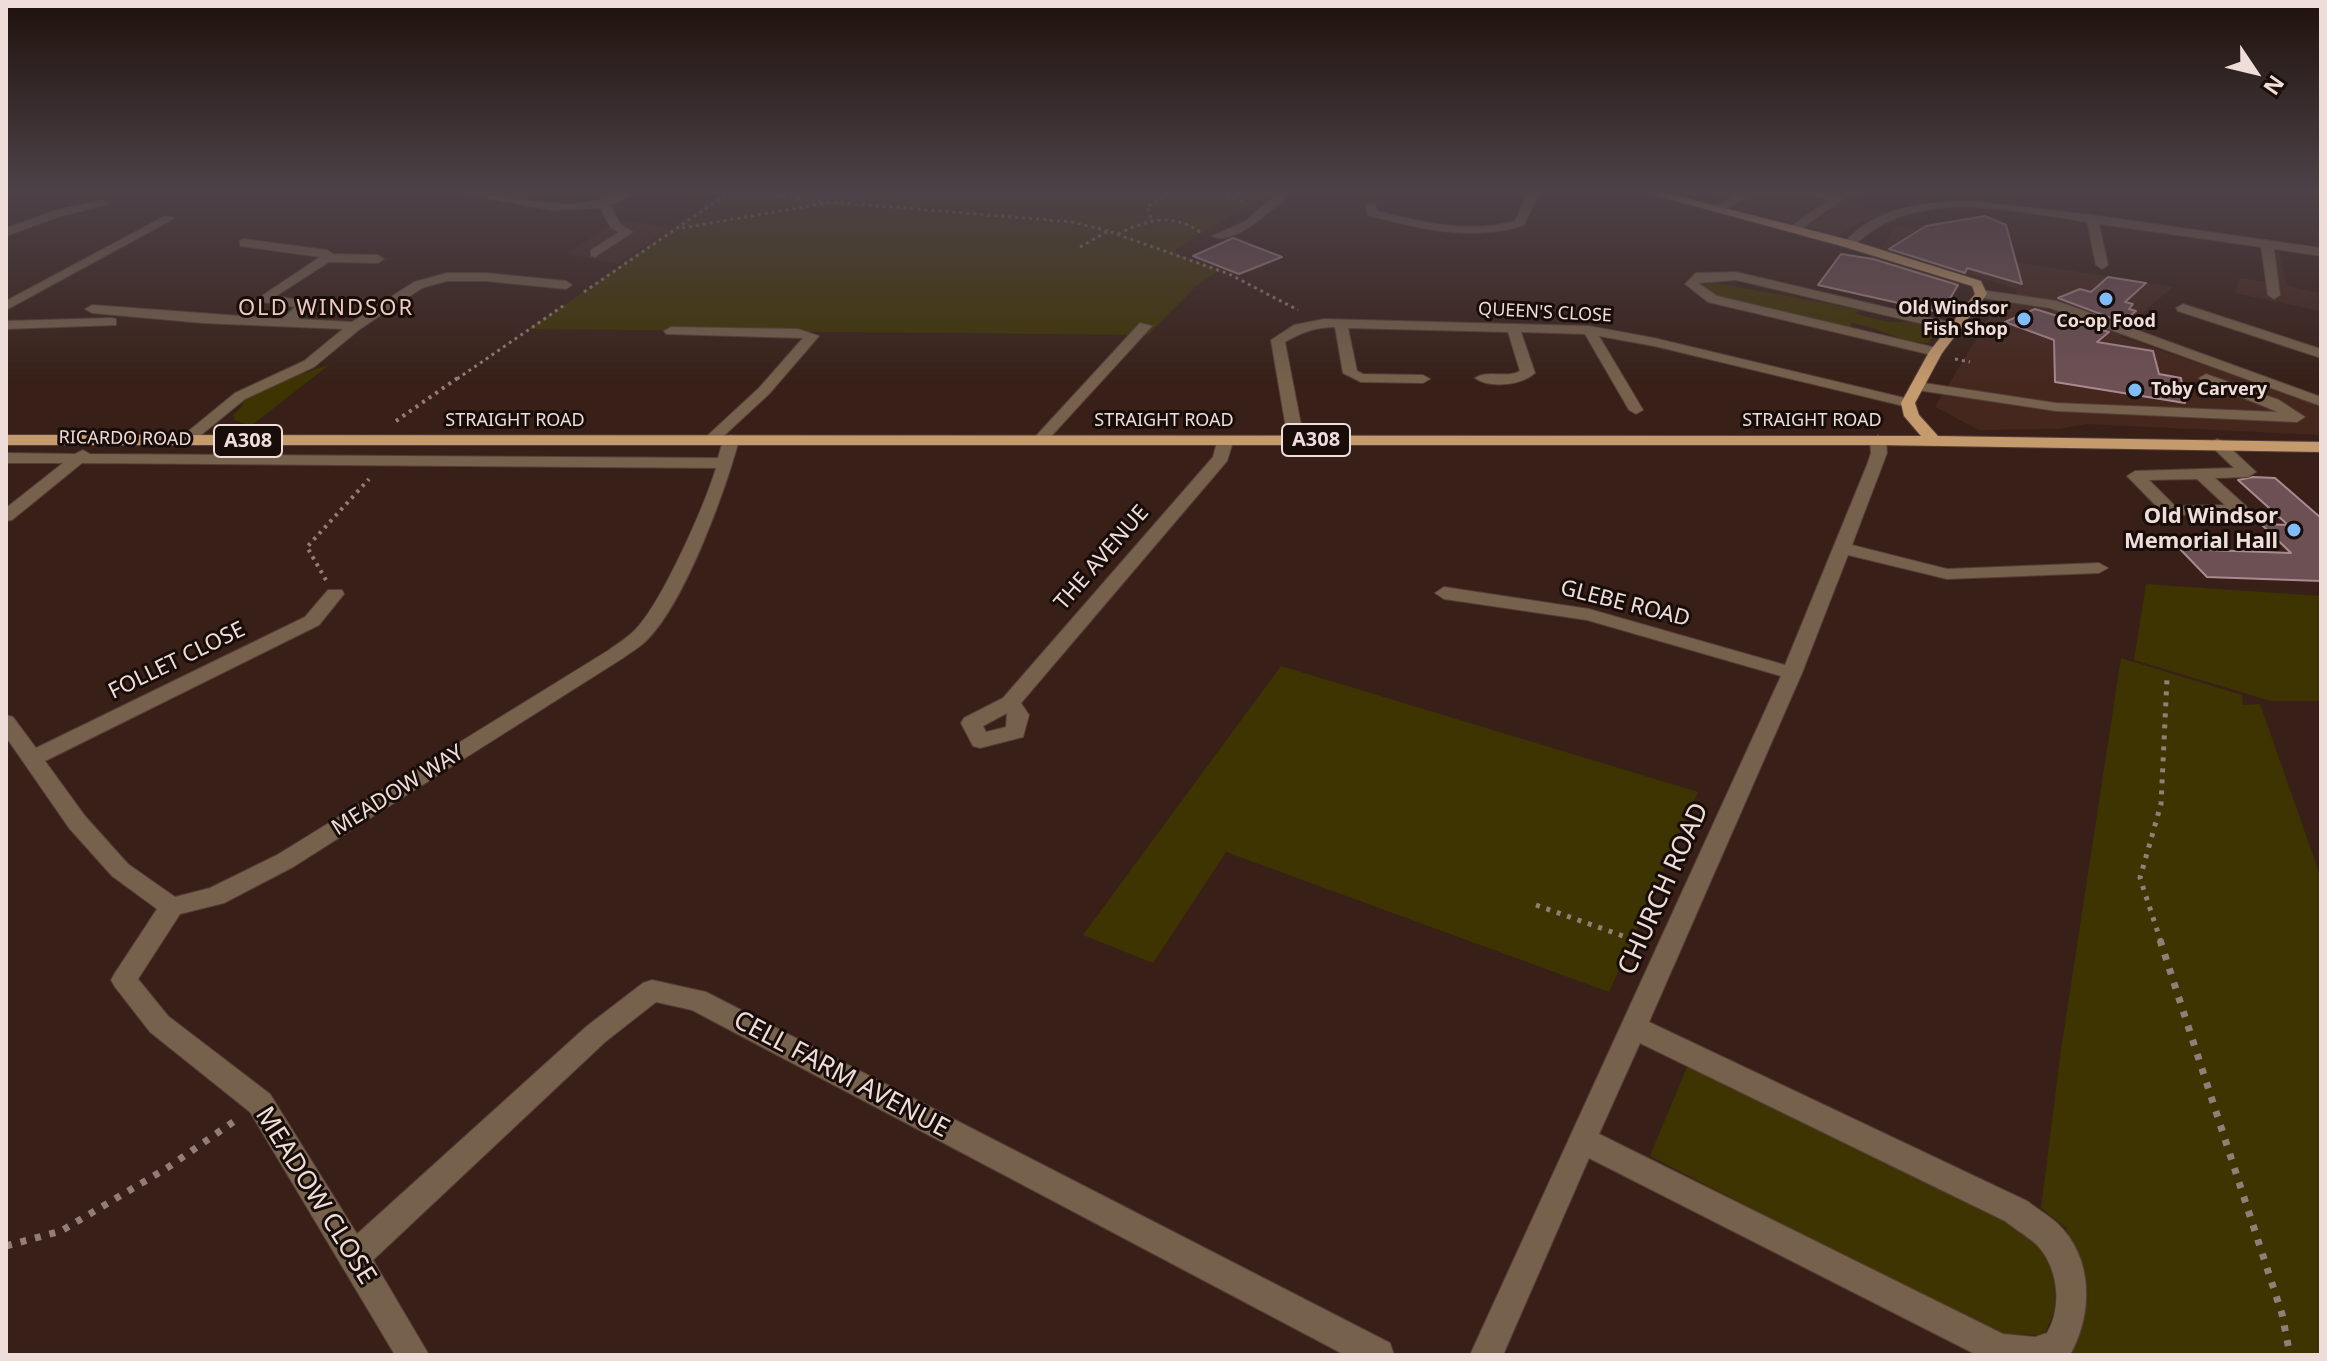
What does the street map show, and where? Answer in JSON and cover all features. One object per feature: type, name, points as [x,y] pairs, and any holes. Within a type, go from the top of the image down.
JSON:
[{"type":"main road","points":[[1885,257],[1979,289],[1936,352],[1908,403],[1912,416],[1934,441]]},
{"type":"main road","name":"STRAIGHT ROAD","points":[[6,440],[1878,440],[2321,447]]},
{"type":"street","points":[[6,306],[98,257]]},
{"type":"street","points":[[2100,257],[2102,265]]},
{"type":"street","points":[[2269,257],[2274,295]]},
{"type":"street","points":[[284,324],[303,309],[299,304],[268,299],[269,295],[326,258],[378,259]]},
{"type":"street","points":[[185,441],[240,396],[309,364],[355,326],[418,285],[447,277],[512,273],[531,280],[566,285]]},
{"type":"street","points":[[1936,352],[1713,299],[1691,284],[1696,277],[1736,276],[1953,327]]},
{"type":"street","points":[[1979,289],[2052,304],[2321,402]]},
{"type":"street","points":[[6,306],[45,309]]},
{"type":"street","points":[[2183,308],[2321,354]]},
{"type":"street","points":[[92,309],[284,324],[355,326]]},
{"type":"street","points":[[6,325],[145,320],[170,315]]},
{"type":"street","points":[[1342,323],[1341,336],[1350,373],[1361,378],[1423,379]]},
{"type":"street","name":"QUEEN'S CLOSE","points":[[1296,440],[1278,340],[1299,328],[1320,324],[1589,330],[1654,342],[1908,403]]},
{"type":"street","points":[[1040,440],[1145,326]]},
{"type":"street","points":[[1482,378],[1517,379],[1528,373],[1513,328]]},
{"type":"street","points":[[1589,330],[1636,410]]},
{"type":"street","points":[[671,331],[798,333],[812,336],[721,440]]},
{"type":"street","points":[[1917,386],[2056,407],[2297,417],[2274,403],[2206,378]]},
{"type":"street","points":[[6,516],[102,440]]},
{"type":"street","name":"MEADOW WAY","points":[[172,907],[216,896],[285,861],[603,663],[641,635],[662,608],[718,489],[723,463],[721,440]]},
{"type":"street","name":"CHURCH ROAD","points":[[1486,1355],[1792,673],[1879,453],[1878,440]]},
{"type":"street","name":"THE AVENUE","points":[[1010,703],[1221,458],[1225,442]]},
{"type":"street","points":[[2201,474],[2240,510],[2171,511],[2135,476],[2248,472],[2217,444]]},
{"type":"street","name":"RICARDO ROAD","points":[[6,458],[723,463]]},
{"type":"street","points":[[1842,548],[1947,574],[2099,568]]},
{"type":"street","name":"GLEBE ROAD","points":[[1444,593],[1589,615],[1792,673]]},
{"type":"street","name":"FOLLET CLOSE","points":[[31,759],[312,621],[335,594]]},
{"type":"street","points":[[6,722],[77,822],[120,870],[172,907]]},
{"type":"street","name":"MEADOW CLOSE","points":[[172,907],[124,980],[159,1024],[260,1103],[413,1355]]},
{"type":"street","name":"CELL FARM AVENUE","points":[[355,1256],[596,1034],[652,991],[697,1000],[1378,1355]]},
{"type":"street","points":[[1582,1140],[2006,1352],[2035,1353],[2058,1345],[2067,1329],[2073,1296],[2066,1264],[2048,1235],[2016,1211],[1633,1027]]},
{"type":"path","points":[[364,442],[635,257]]},
{"type":"path","points":[[1188,257],[1268,291],[1320,324]]},
{"type":"path","points":[[1200,266],[1208,263]]},
{"type":"path","points":[[335,594],[307,547],[384,461]]},
{"type":"path","points":[[2167,679],[2161,804],[2140,878],[2282,1314],[2290,1355]]},
{"type":"path","points":[[1536,905],[1667,951]]},
{"type":"path","points":[[6,1246],[61,1231],[167,1168],[260,1103]]},
{"type":"shaded area","points":[[578,257],[629,257],[618,264]]},
{"type":"shaded area","points":[[633,257],[1183,257],[1220,270],[1197,285],[1148,335],[528,329]]},
{"type":"shaded area","points":[[1910,257],[2015,257],[2016,261],[2024,263],[2173,287],[2127,326],[2121,337],[2321,405],[2321,435],[2086,424],[2058,429],[1979,430],[1935,407],[1999,301],[2015,300],[2017,289]]},
{"type":"shaded area","points":[[2264,257],[2280,257],[2288,286],[2320,293],[2320,311],[2235,293],[2239,278],[2270,282]]},
{"type":"shaded area","points":[[1711,282],[1863,310],[1854,313],[1885,321],[1918,323],[1936,333],[1928,343],[1850,323],[1854,330],[1717,297],[1702,286]]},
{"type":"shaded area","points":[[330,364],[251,426],[235,420],[233,415],[244,404],[241,403],[266,387]]},
{"type":"shaded area","points":[[2146,584],[2321,596],[2321,701],[2271,701],[2134,660]]},
{"type":"shaded area","points":[[2121,658],[2242,695],[2243,705],[2260,704],[2321,878],[2321,1355],[2060,1355],[2082,1299],[2066,1228],[2041,1208],[2061,1050]]},
{"type":"shaded area","points":[[1281,666],[1698,792],[1609,992],[1226,852],[1153,963],[1083,935]]},
{"type":"shaded area","points":[[1690,1060],[2005,1207],[2055,1265],[2055,1310],[2044,1335],[1994,1334],[1650,1156]]},
{"type":"building","points":[[1194,257],[1282,257],[1239,274]]},
{"type":"building","points":[[1839,257],[1857,257],[1958,285],[1948,302],[1940,299],[1934,311],[1818,285]]},
{"type":"building","points":[[1913,257],[2015,257],[2022,284],[1967,268],[1965,273]]},
{"type":"building","name":"Co-op Food","points":[[2108,277],[2146,283],[2125,302],[2133,304],[2129,309],[2136,311],[2122,322],[2058,298],[2080,289],[2091,292]]},
{"type":"building","points":[[2035,309],[2109,332],[2097,342],[2153,351],[2159,374],[2181,378],[2185,403],[2055,382],[2054,340],[2005,322]]},
{"type":"building","name":"Old Windsor Memorial Hall","points":[[2275,478],[2321,518],[2321,581],[2207,577],[2180,549],[2291,553],[2261,524],[2288,525],[2238,480]]},
{"type":"place","name":"Co-op Food","points":[[2106,299]]},
{"type":"place","name":"Old Windsor Fish Shop","points":[[2024,319]]},
{"type":"place","name":"Toby Carvery","points":[[2135,390]]},
{"type":"place","name":"Old Windsor Memorial Hall","points":[[2294,530]]},
{"type":"district","name":"OLD WINDSOR","points":[[326,309]]}]
